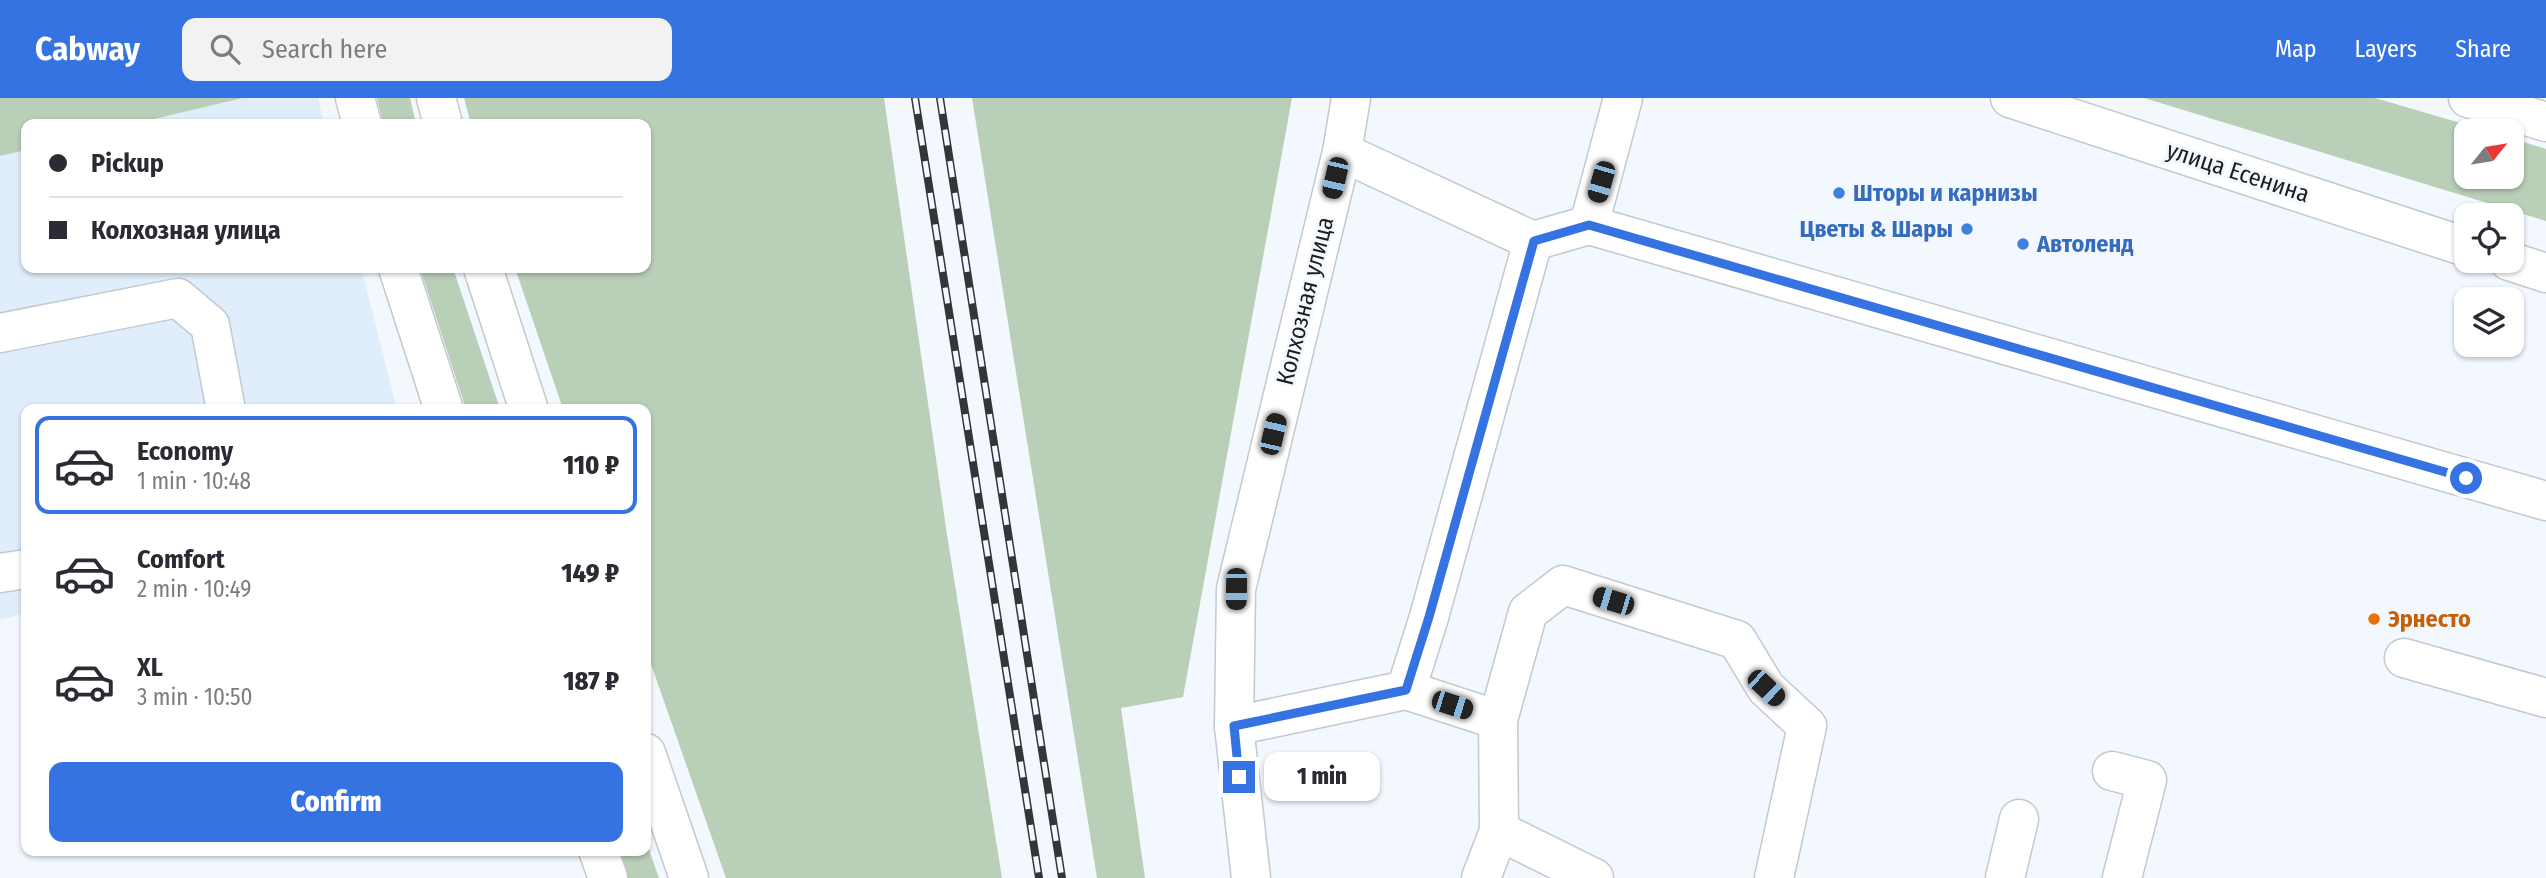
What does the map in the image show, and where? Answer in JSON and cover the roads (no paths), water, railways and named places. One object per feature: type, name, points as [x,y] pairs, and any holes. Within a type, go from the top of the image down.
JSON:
[{"type":"main road","points":[[355,98],[361,119]]},
{"type":"main road","points":[[436,98],[442,119]]},
{"type":"main road","name":"Колхозная улица","points":[[1251,878],[1234,726],[1236,589],[1342,152],[1351,98]]},
{"type":"main road","points":[[1589,225],[1623,98]]},
{"type":"main road","name":"улица Есенина","points":[[2010,98],[2454,243]]},
{"type":"main road","points":[[2468,98],[2546,122]]},
{"type":"main road","points":[[1342,152],[1534,241],[1589,225],[2546,501]]},
{"type":"main road","points":[[1406,690],[1429,617],[1534,241]]},
{"type":"main road","points":[[2524,266],[2546,273]]},
{"type":"main road","points":[[400,273],[442,404]]},
{"type":"main road","points":[[485,273],[527,404]]},
{"type":"main road","points":[[0,333],[178,298],[210,325],[225,404]]},
{"type":"main road","points":[[0,573],[21,570]]},
{"type":"main road","points":[[1482,878],[1499,831],[1498,720],[1528,612],[1563,585],[1737,640],[1766,688],[1807,726],[1774,878]]},
{"type":"main road","points":[[2404,658],[2546,698]]},
{"type":"main road","points":[[1234,726],[1406,690],[1498,720]]},
{"type":"main road","points":[[651,768],[689,878]]},
{"type":"main road","points":[[2112,771],[2147,780],[2122,878]]},
{"type":"main road","points":[[2005,878],[2019,819]]},
{"type":"main road","points":[[1499,831],[1594,878]]},
{"type":"main road","points":[[600,856],[608,878]]},
{"type":"railway","points":[[915,98],[1039,878]]},
{"type":"railway","points":[[940,98],[1062,878]]},
{"type":"place","name":"Шторы и карнизы","points":[[1839,193]]},
{"type":"place","name":"Цветы & Шары","points":[[1967,229]]},
{"type":"place","name":"Автоленд","points":[[2023,244]]},
{"type":"place","name":"Эрнесто","points":[[2374,619]]}]
